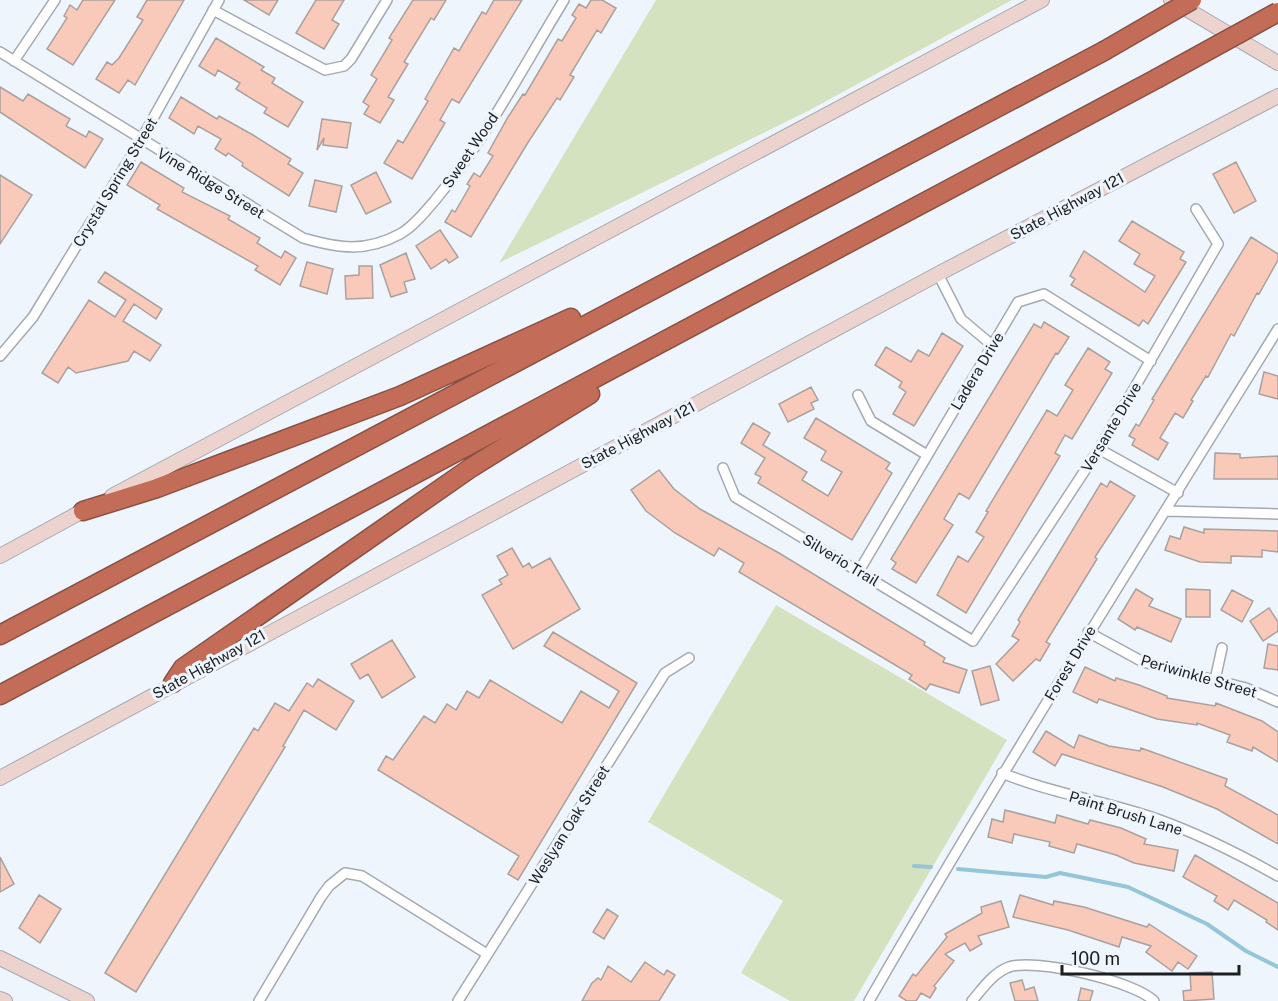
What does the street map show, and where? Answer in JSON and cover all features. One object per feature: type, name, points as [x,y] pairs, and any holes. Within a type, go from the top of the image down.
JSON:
[{"type":"highway","points":[[0,635],[1104,51],[1192,0]]},
{"type":"highway","points":[[0,695],[639,356],[1278,12]]},
{"type":"highway","points":[[83,511],[157,488],[400,396],[586,312],[630,300]]},
{"type":"highway","points":[[173,683],[183,668],[472,467],[603,385],[639,356]]},
{"type":"main road","points":[[0,556],[1042,0]]},
{"type":"main road","points":[[1171,0],[1278,63]]},
{"type":"main road","name":"State Highway 121","points":[[0,778],[173,683],[938,274],[1278,96]]},
{"type":"main road","points":[[0,958],[87,1001]]},
{"type":"main road","points":[[57,1001],[59,986]]},
{"type":"main road","points":[[0,999],[5,1001]]},
{"type":"street","points":[[14,61],[55,0]]},
{"type":"street","name":"Crystal Spring Street","points":[[0,356],[33,317],[141,140],[219,0]]},
{"type":"street","points":[[213,10],[325,70],[344,66],[351,59],[387,0]]},
{"type":"street","name":"Sweet Wood","points":[[335,247],[341,249],[374,244],[401,234],[426,211],[451,181],[564,0]]},
{"type":"street","name":"Vine Ridge Street","points":[[0,52],[303,238],[335,247]]},
{"type":"street","name":"Versante Drive","points":[[973,641],[1099,448],[1218,244],[1196,209]]},
{"type":"street","points":[[938,274],[961,319],[992,345]]},
{"type":"street","name":"Ladera Drive","points":[[859,571],[1018,302],[1044,294],[1151,360]]},
{"type":"street","name":"Forest Drive","points":[[869,1001],[1002,773],[1088,632],[1167,511],[1278,329]]},
{"type":"street","points":[[1267,347],[1278,352]]},
{"type":"street","points":[[858,395],[871,422],[927,455]]},
{"type":"street","points":[[1099,448],[1178,493]]},
{"type":"street","name":"Silverio Trail","points":[[723,468],[735,497],[973,641]]},
{"type":"street","points":[[1167,511],[1278,514]]},
{"type":"street","name":"Periwinkle Street","points":[[1088,632],[1143,662],[1246,688],[1278,702]]},
{"type":"street","points":[[1215,681],[1222,648]]},
{"type":"street","name":"Weslyan Oak Street","points":[[458,1001],[665,673],[689,658]]},
{"type":"street","name":"Paint Brush Lane","points":[[1002,773],[1039,788],[1156,819],[1207,839],[1278,876]]},
{"type":"street","points":[[259,1001],[328,886],[345,873],[362,876],[488,954]]},
{"type":"street","points":[[972,1001],[992,977],[1009,967],[1026,964],[1120,982],[1136,988],[1154,1001]]},
{"type":"green space","points":[[656,0],[1012,0],[808,111],[499,263]]},
{"type":"green space","points":[[776,605],[1007,740],[854,1001],[790,1001],[741,973],[783,901],[648,822]]},
{"type":"building","points":[[83,0],[115,0],[73,65],[47,49],[67,18],[64,16],[70,5],[77,10]]},
{"type":"building","points":[[147,0],[184,0],[135,85],[128,80],[119,93],[96,79],[107,62],[112,65],[119,58],[143,20],[137,17]]},
{"type":"building","points":[[244,0],[278,0],[269,15]]},
{"type":"building","points":[[316,0],[344,0],[332,20],[339,24],[324,49],[296,33]]},
{"type":"building","points":[[413,0],[446,0],[434,20],[431,18],[404,62],[408,64],[388,97],[394,100],[380,123],[364,114],[369,106],[363,102],[377,79],[371,75],[392,40],[389,38]]},
{"type":"building","points":[[494,0],[522,0],[459,103],[452,99],[440,120],[445,123],[412,179],[384,163],[398,140],[403,143],[428,101],[425,99],[454,48],[459,51],[482,12],[486,14]]},
{"type":"building","points":[[591,0],[602,0],[616,8],[601,33],[597,30],[570,75],[574,77],[560,100],[557,98],[527,144],[471,237],[445,222],[452,210],[455,212],[470,186],[467,184],[474,173],[480,177],[493,156],[488,153],[508,117],[523,94],[525,95],[558,39],[562,41],[576,18],[572,15],[579,4],[586,8]]},
{"type":"building","points":[[216,38],[264,67],[261,70],[275,78],[272,83],[303,102],[288,127],[264,113],[267,108],[236,89],[240,83],[218,70],[215,76],[199,66]]},
{"type":"building","points":[[0,87],[23,101],[28,94],[70,119],[66,126],[86,137],[89,131],[103,139],[85,168],[0,112]]},
{"type":"building","points":[[181,97],[217,119],[219,116],[253,135],[291,159],[288,164],[303,173],[289,196],[242,166],[243,163],[228,153],[226,156],[215,149],[221,139],[198,126],[194,134],[169,118]]},
{"type":"building","points":[[322,119],[351,123],[347,148],[323,145],[324,138],[317,150]]},
{"type":"building","points":[[141,162],[184,188],[182,192],[230,216],[228,219],[260,238],[257,243],[281,258],[285,251],[296,258],[280,285],[255,270],[258,266],[157,209],[160,205],[127,185]]},
{"type":"building","points":[[1236,162],[1256,201],[1234,213],[1213,174]]},
{"type":"building","points":[[376,172],[391,202],[366,214],[351,185]]},
{"type":"building","points":[[0,175],[32,195],[0,244]]},
{"type":"building","points":[[315,180],[342,186],[336,212],[309,206]]},
{"type":"building","points":[[1132,221],[1184,252],[1180,259],[1186,262],[1148,324],[1143,320],[1139,326],[1071,285],[1075,279],[1070,276],[1084,251],[1145,292],[1155,276],[1134,264],[1140,254],[1119,241]]},
{"type":"building","points":[[440,230],[458,257],[449,263],[446,259],[431,269],[416,246]]},
{"type":"building","points":[[1251,237],[1278,254],[1278,260],[1234,336],[1231,334],[1208,377],[1206,376],[1191,400],[1193,401],[1183,418],[1175,413],[1160,438],[1168,443],[1158,460],[1132,445],[1135,439],[1129,436],[1136,424],[1139,426],[1154,400],[1152,399]]},
{"type":"building","points":[[406,253],[415,279],[404,282],[407,292],[391,297],[380,265]]},
{"type":"building","points":[[307,262],[333,269],[327,294],[300,286]]},
{"type":"building","points":[[359,266],[372,266],[373,298],[346,299],[345,276],[359,275]]},
{"type":"building","points":[[105,272],[162,309],[156,319],[134,304],[123,321],[161,345],[150,361],[134,351],[128,361],[76,373],[68,367],[58,383],[42,373],[89,300],[115,317],[126,300],[98,282]]},
{"type":"building","points":[[1044,322],[1069,337],[1058,354],[1056,353],[969,499],[959,493],[944,519],[953,525],[916,583],[892,569],[896,563],[891,559],[1034,324],[1041,328]]},
{"type":"building","points":[[942,333],[963,346],[914,426],[893,414],[906,392],[899,387],[902,382],[875,365],[886,347],[911,362],[918,350],[929,356]]},
{"type":"building","points":[[1088,348],[1110,362],[1105,369],[1112,373],[1072,439],[1065,435],[1055,453],[1060,456],[966,613],[937,595],[958,556],[968,562],[984,537],[976,532],[988,512],[986,511],[1047,410],[1057,416],[1073,390],[1065,385]]},
{"type":"building","points":[[1264,372],[1278,376],[1278,399],[1259,394]]},
{"type":"building","points":[[811,387],[818,400],[811,403],[814,409],[788,422],[779,404]]},
{"type":"building","points":[[816,418],[890,463],[886,469],[892,473],[852,540],[758,483],[761,477],[755,474],[765,458],[741,443],[753,423],[770,433],[763,445],[807,472],[802,480],[828,496],[842,472],[821,460],[826,451],[804,438]]},
{"type":"building","points":[[1215,453],[1240,454],[1240,458],[1278,456],[1278,479],[1214,479]]},
{"type":"building","points":[[659,470],[674,489],[700,509],[779,553],[925,642],[924,645],[945,658],[943,662],[967,670],[959,693],[930,684],[926,690],[909,679],[912,675],[739,572],[744,563],[719,548],[714,556],[675,533],[646,511],[631,490]]},
{"type":"building","points":[[1110,481],[1135,496],[1095,557],[1097,559],[1046,642],[1050,644],[1040,661],[1036,659],[1013,681],[996,664],[1019,640],[1012,636],[1020,622],[1018,620],[1101,483],[1107,487]]},
{"type":"building","points":[[1184,527],[1204,533],[1204,529],[1278,531],[1278,552],[1262,550],[1262,557],[1231,556],[1231,563],[1200,562],[1165,550],[1170,536],[1180,539]]},
{"type":"building","points":[[512,548],[523,567],[529,563],[532,568],[550,558],[580,609],[513,649],[482,595],[502,584],[499,580],[508,575],[497,556]]},
{"type":"building","points":[[1136,589],[1153,599],[1149,606],[1181,619],[1171,642],[1137,627],[1135,630],[1118,619]]},
{"type":"building","points":[[1186,589],[1210,590],[1210,617],[1186,617]]},
{"type":"building","points":[[1232,590],[1253,601],[1242,622],[1221,610]]},
{"type":"building","points":[[1269,608],[1278,622],[1278,631],[1263,641],[1250,621]]},
{"type":"building","points":[[553,632],[637,683],[518,880],[508,874],[519,856],[378,770],[386,756],[393,760],[424,716],[435,723],[447,704],[456,710],[467,691],[479,698],[490,680],[562,723],[581,691],[609,708],[619,691],[544,646]]},
{"type":"building","points":[[392,640],[415,677],[382,698],[368,674],[360,679],[351,664]]},
{"type":"building","points":[[1268,644],[1278,646],[1278,670],[1264,668]]},
{"type":"building","points":[[990,666],[999,700],[981,705],[972,671]]},
{"type":"building","points":[[1085,667],[1115,681],[1116,678],[1139,685],[1167,696],[1167,698],[1215,706],[1216,703],[1262,721],[1278,732],[1278,762],[1253,747],[1252,751],[1227,742],[1230,735],[1197,723],[1197,725],[1157,719],[1099,699],[1097,703],[1073,692]]},
{"type":"building","points":[[318,679],[354,701],[336,730],[304,710],[283,746],[285,747],[136,992],[105,973],[254,728],[258,731],[275,703],[289,711],[307,683],[313,687]]},
{"type":"building","points":[[1046,731],[1074,748],[1079,735],[1109,746],[1140,751],[1141,748],[1227,779],[1225,786],[1278,815],[1278,844],[1217,809],[1163,787],[1062,754],[1055,766],[1033,752]]},
{"type":"building","points":[[1005,810],[1055,823],[1057,815],[1088,824],[1090,820],[1121,828],[1146,839],[1144,844],[1178,850],[1174,871],[1134,863],[1116,855],[1077,844],[1074,853],[1049,846],[1050,842],[1014,834],[1012,843],[988,837],[992,819],[1003,822]]},
{"type":"building","points":[[1195,855],[1278,903],[1278,930],[1266,922],[1267,920],[1234,900],[1228,910],[1214,901],[1217,896],[1183,877]]},
{"type":"building","points":[[0,857],[14,884],[0,892]]},
{"type":"building","points":[[39,895],[61,909],[40,943],[19,928]]},
{"type":"building","points":[[1020,895],[1053,905],[1054,901],[1084,907],[1147,927],[1149,924],[1197,956],[1188,969],[1178,962],[1172,971],[1146,952],[1151,946],[1122,937],[1119,947],[1068,930],[1013,917]]},
{"type":"building","points":[[1001,901],[1009,927],[978,936],[982,944],[970,951],[965,943],[945,954],[954,961],[934,986],[936,988],[930,998],[921,993],[916,1001],[907,1001],[899,996],[913,974],[916,976],[947,937],[945,934],[982,913],[981,907]]},
{"type":"building","points":[[607,909],[618,916],[604,939],[593,932]]},
{"type":"building","points":[[645,962],[664,975],[667,970],[675,975],[659,1001],[582,1001],[592,983],[598,978],[601,980],[608,966],[631,982]]},
{"type":"building","points":[[1212,972],[1214,999],[1184,1001],[1183,991],[1191,990],[1190,973]]},
{"type":"building","points":[[1022,980],[1025,990],[1034,987],[1038,1001],[1015,1001],[1010,983]]},
{"type":"building","points":[[1081,988],[1093,991],[1090,1001],[1078,1001]]},
{"type":"waterway","points":[[914,866],[931,867]]},
{"type":"waterway","points":[[958,869],[1046,877],[1060,873],[1128,887],[1207,924],[1246,951],[1278,967]]}]
